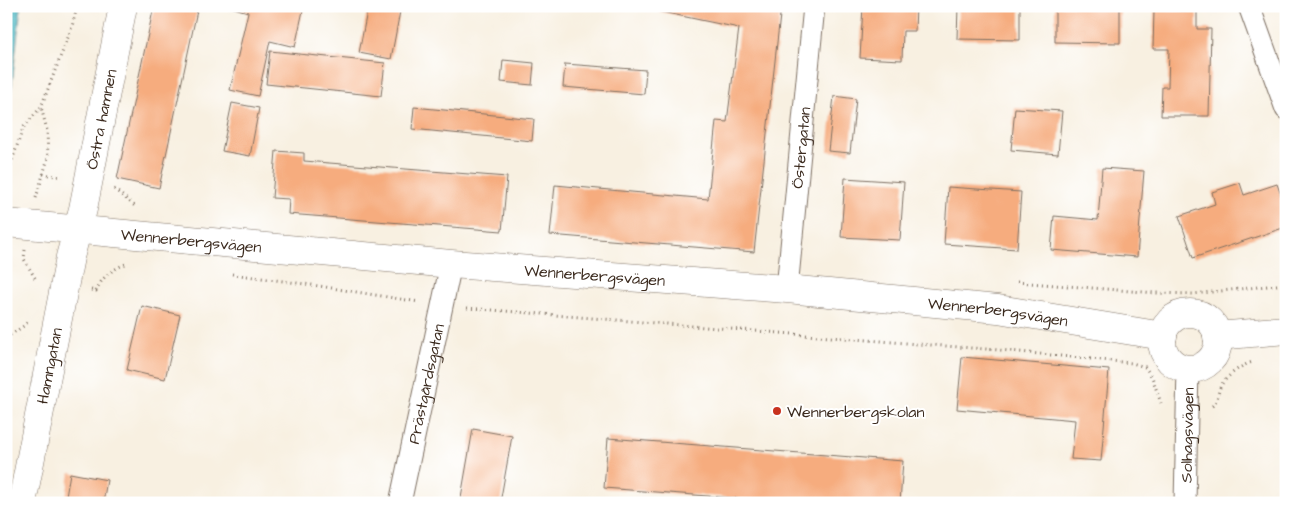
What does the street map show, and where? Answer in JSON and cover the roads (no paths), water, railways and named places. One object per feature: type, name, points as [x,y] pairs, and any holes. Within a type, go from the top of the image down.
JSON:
[{"type":"main road","name":"Östra hamnen","points":[[78,230],[123,6]]},
{"type":"main road","name":"Wennerbergsvägen","points":[[22,218],[78,230],[451,264],[787,289],[998,308],[1163,336]]},
{"type":"main road","name":"Hamngatan","points":[[22,503],[70,257],[78,230]]},
{"type":"main road","points":[[1180,315],[1200,315],[1212,323],[1217,336],[1216,348],[1211,359],[1200,366],[1188,368],[1176,364],[1166,355],[1164,350],[1163,336],[1165,330],[1173,318],[1180,315]]},
{"type":"main road","points":[[1217,336],[1286,330]]},
{"type":"street","name":"Östergatan","points":[[787,289],[814,6]]},
{"type":"street","points":[[1249,6],[1286,109]]},
{"type":"street","name":"Prästgårdsgatan","points":[[400,503],[451,264]]},
{"type":"street","name":"Solhagsvägen","points":[[1185,503],[1188,368]]},
{"type":"water","points":[[6,6],[21,6],[6,121]]},
{"type":"place","name":"Wennerbergskolan","points":[[777,411]]}]
